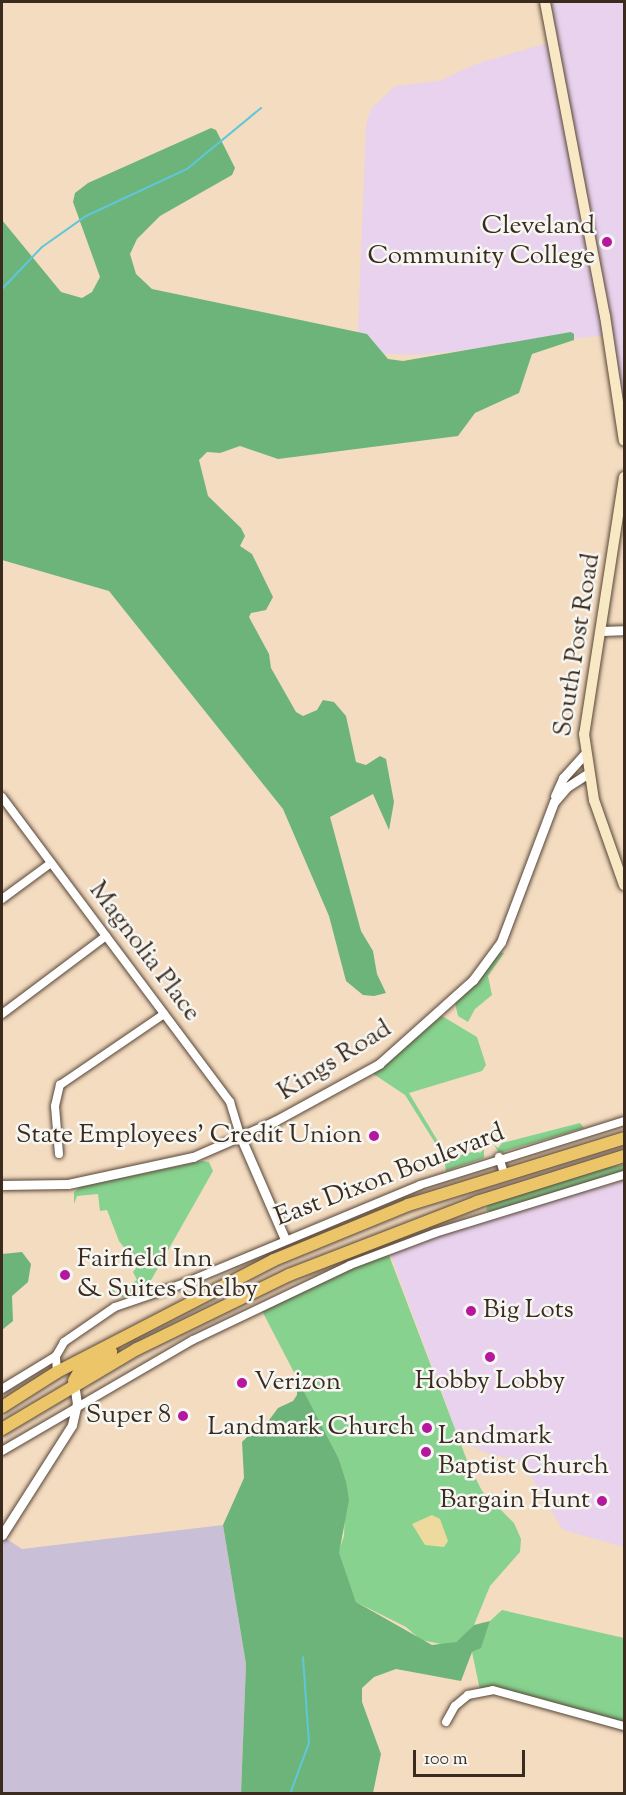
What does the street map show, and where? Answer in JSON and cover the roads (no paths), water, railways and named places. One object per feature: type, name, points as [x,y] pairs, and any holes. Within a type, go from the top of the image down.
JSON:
[{"type":"highway","name":"East Dixon Boulevard","points":[[2,1407],[57,1372],[158,1319],[312,1244],[408,1205],[504,1173],[624,1138]]},
{"type":"highway","points":[[2,1429],[74,1383],[289,1275],[477,1202],[624,1156]]},
{"type":"highway","points":[[74,1383],[77,1373],[147,1330],[158,1319]]},
{"type":"highway","points":[[2,1420],[53,1388],[58,1383],[57,1372]]},
{"type":"main road","points":[[545,2],[609,334],[624,441]]},
{"type":"main road","name":"South Post Road","points":[[624,477],[587,703],[584,755],[587,774],[624,885]]},
{"type":"street","points":[[600,631],[624,630]]},
{"type":"street","points":[[554,802],[560,781],[584,755]]},
{"type":"street","name":"Kings Road","points":[[2,1185],[68,1184],[126,1174],[193,1157],[242,1138],[379,1064],[472,980],[510,922],[554,802],[567,787],[587,774]]},
{"type":"street","name":"Magnolia Place","points":[[2,797],[230,1102],[242,1138]]},
{"type":"street","points":[[2,899],[51,863]]},
{"type":"street","points":[[2,1014],[106,936]]},
{"type":"street","points":[[58,1154],[55,1106],[60,1085],[164,1014]]},
{"type":"street","name":"East Dixon Boulevard","points":[[2,1389],[56,1356],[72,1334],[115,1307],[185,1283],[285,1239],[499,1157],[624,1121]]},
{"type":"street","points":[[242,1138],[285,1239]]},
{"type":"street","points":[[499,1157],[504,1173]]},
{"type":"street","points":[[2,1451],[77,1404],[194,1340],[308,1284],[373,1256],[483,1218],[624,1175]]},
{"type":"street","points":[[477,1202],[483,1218]]},
{"type":"street","points":[[56,1356],[57,1372]]},
{"type":"street","points":[[2,1535],[61,1444],[77,1404],[74,1383]]},
{"type":"street","points":[[446,1722],[455,1706],[468,1695],[487,1690],[624,1726]]},
{"type":"waterway","points":[[2,289],[42,247],[86,216],[187,169],[261,108]]},
{"type":"waterway","points":[[290,1794],[309,1743],[303,1657]]},
{"type":"place","name":"Cleveland Community College","points":[[607,242]]},
{"type":"place","name":"State Employees’ Credit Union","points":[[374,1136]]},
{"type":"place","name":"Fairfield Inn & Suites Shelby","points":[[65,1275]]},
{"type":"place","name":"Big Lots","points":[[471,1311]]},
{"type":"place","name":"Hobby Lobby","points":[[490,1357]]},
{"type":"place","name":"Verizon","points":[[242,1383]]},
{"type":"place","name":"Super 8","points":[[183,1416]]},
{"type":"place","name":"Landmark Church","points":[[427,1428]]},
{"type":"place","name":"Landmark Baptist Church","points":[[426,1452]]},
{"type":"place","name":"Bargain Hunt","points":[[602,1501]]}]
